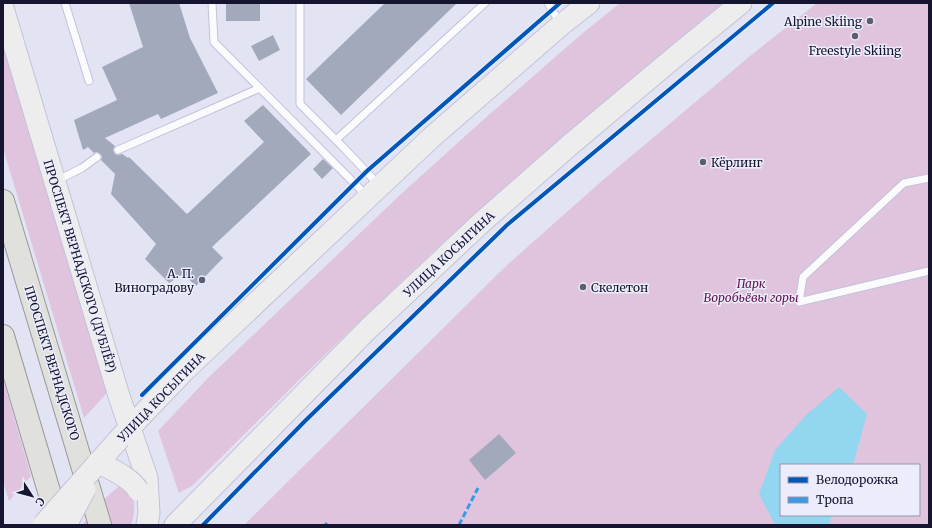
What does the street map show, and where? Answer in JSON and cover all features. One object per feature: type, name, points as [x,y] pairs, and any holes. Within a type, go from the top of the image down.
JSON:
[{"type":"main road","name":"УЛИЦА КОСЫГИНА","points":[[43,525],[98,462],[185,370],[432,137],[561,25],[589,3]]},
{"type":"main road","name":"УЛИЦА КОСЫГИНА","points":[[175,525],[368,329],[482,222],[571,144],[741,3]]},
{"type":"main road","name":"ПРОСПЕКТ ВЕРНАДСКОГО (ДУБЛЁР)","points":[[3,8],[119,396],[125,433],[147,478],[148,519]]},
{"type":"main road","name":"ПРОСПЕКТ ВЕРНАДСКОГО","points":[[3,201],[100,525]]},
{"type":"main road","points":[[3,336],[59,525]]},
{"type":"main road","points":[[66,525],[98,462],[136,486],[148,519]]},
{"type":"lane","points":[[65,3],[89,81]]},
{"type":"lane","points":[[212,3],[214,42],[260,88],[374,192]]},
{"type":"lane","points":[[300,3],[300,104],[336,140],[374,192]]},
{"type":"lane","points":[[336,140],[485,3]]},
{"type":"lane","points":[[548,3],[561,25]]},
{"type":"lane","points":[[118,150],[260,88]]},
{"type":"lane","points":[[55,181],[82,168],[97,157]]},
{"type":"lane","points":[[929,178],[904,183],[803,277],[800,302],[929,271]]},
{"type":"green space","points":[[620,3],[723,3],[583,120],[480,209],[350,331],[192,486],[179,493],[158,431],[208,378],[400,195],[578,37]]},
{"type":"green space","name":"Парк Воробьёвы горы","points":[[817,3],[929,3],[929,525],[244,525],[506,266],[604,179],[750,56]]},
{"type":"green space","points":[[3,42],[108,392],[84,418],[3,148]]},
{"type":"green space","points":[[3,379],[31,476],[9,501],[3,481]]},
{"type":"green space","points":[[120,486],[124,486],[134,503],[131,525],[82,525],[106,498]]},
{"type":"water","points":[[839,387],[867,414],[853,464],[780,464],[780,516],[832,516],[829,525],[775,525],[759,494],[775,450],[806,415]]},
{"type":"building","points":[[129,3],[179,3],[190,38],[218,93],[161,119],[158,114],[105,138],[115,146],[113,150],[115,154],[122,154],[128,158],[129,157],[187,214],[264,142],[244,121],[263,105],[311,154],[212,247],[223,258],[196,286],[183,274],[169,283],[145,259],[156,244],[111,194],[115,174],[101,160],[102,156],[99,153],[94,153],[88,147],[83,150],[74,120],[117,100],[102,67],[143,47]]},
{"type":"building","points":[[226,3],[260,3],[260,21],[226,21]]},
{"type":"building","points":[[385,3],[457,3],[341,115],[306,79]]},
{"type":"building","points":[[273,35],[280,50],[259,61],[251,46]]},
{"type":"building","points":[[323,159],[333,168],[322,179],[313,169]]},
{"type":"building","points":[[499,434],[516,453],[485,480],[469,460]]},
{"type":"marked path","points":[[459,525],[478,488]]},
{"type":"cycle path","points":[[142,395],[367,171],[560,3]]},
{"type":"cycle path","points":[[203,525],[305,421],[507,225],[773,3]]},
{"type":"place","name":"Alpine Skiing","points":[[870,21]]},
{"type":"place","name":"Freestyle Skiing","points":[[855,36]]},
{"type":"place","name":"Кёрлинг","points":[[703,162]]},
{"type":"place","name":"А. П. Виноградову","points":[[202,280]]},
{"type":"place","name":"Скелетон","points":[[583,287]]}]
